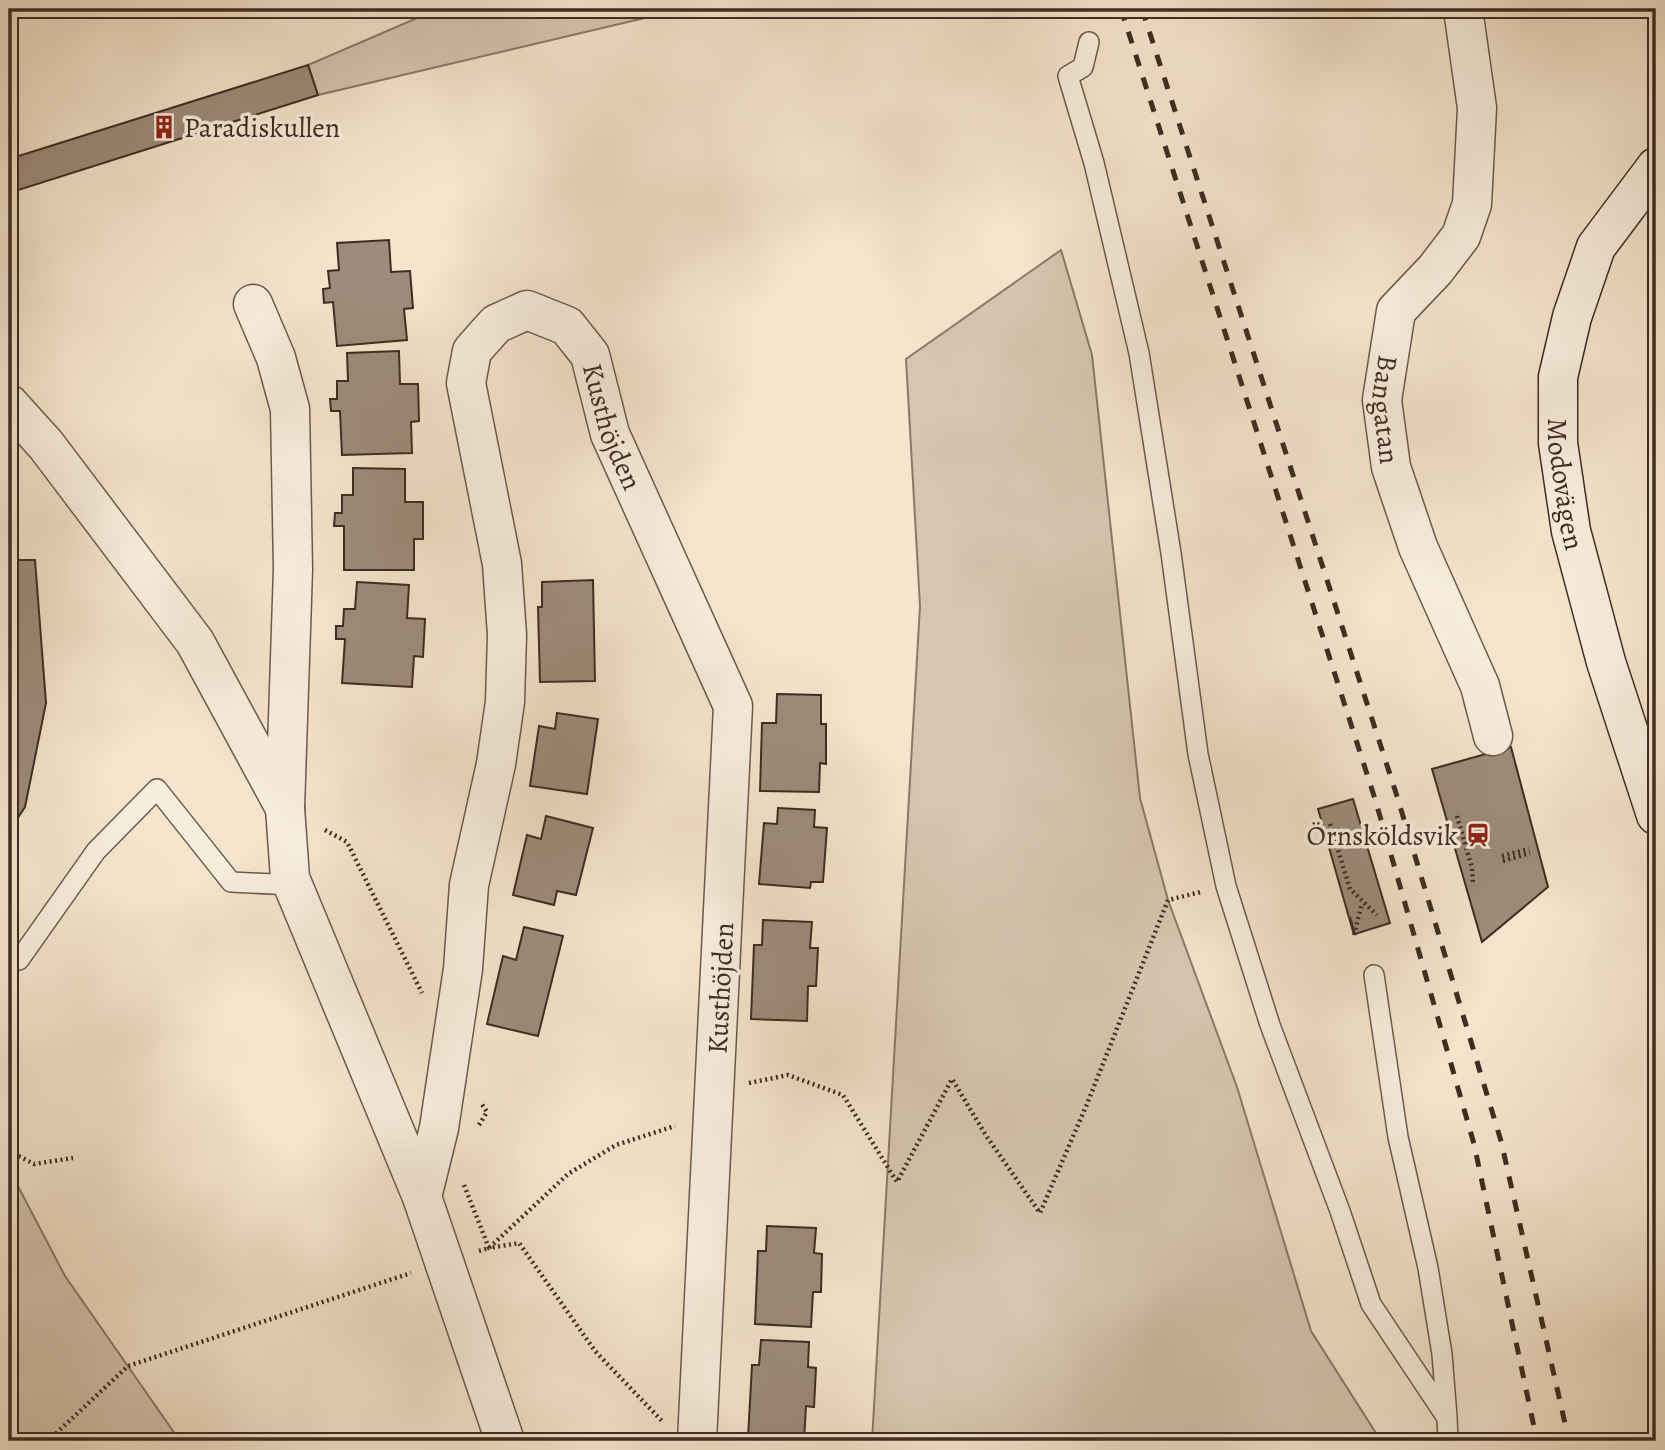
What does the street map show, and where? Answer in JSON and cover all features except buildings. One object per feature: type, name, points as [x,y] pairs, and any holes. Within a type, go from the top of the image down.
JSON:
[{"type":"street","name":"Bangatan","points":[[1463,9],[1477,108],[1472,204],[1461,236],[1435,270],[1396,311],[1382,400],[1391,467],[1418,547],[1480,686],[1493,736]]},
{"type":"street","name":"Modovägen","points":[[1656,167],[1596,247],[1572,317],[1558,377],[1558,443],[1570,531],[1606,662],[1656,815]]},
{"type":"street","points":[[253,304],[276,358],[290,409],[293,569],[285,808],[290,878],[422,1197],[505,1441]]},
{"type":"street","name":"Kusthöjden","points":[[422,1197],[439,1128],[463,969],[469,885],[496,764],[505,702],[508,635],[502,564],[466,383],[472,351],[496,324],[527,310],[567,326],[590,355],[610,434],[733,706],[697,1441]]},
{"type":"street","points":[[9,404],[46,445],[195,642],[285,808]]},
{"type":"lane","points":[[1089,43],[1083,67],[1068,76],[1094,163],[1139,353],[1171,553],[1198,754],[1226,886],[1270,1025],[1340,1211],[1371,1304],[1447,1418]]},
{"type":"lane","points":[[9,962],[19,960],[96,851],[157,789],[231,882],[293,885]]},
{"type":"lane","points":[[1374,975],[1398,1137],[1412,1190],[1442,1354],[1448,1441]]},
{"type":"path","points":[[1457,816],[1472,868],[1473,883]]},
{"type":"path","points":[[1330,824],[1350,889],[1377,915]]},
{"type":"path","points":[[1503,858],[1529,851]]},
{"type":"path","points":[[739,1085],[788,1075],[843,1095],[897,1182],[952,1079],[1040,1213],[1087,1104],[1168,900],[1226,886]]},
{"type":"path","points":[[1354,935],[1362,903]]},
{"type":"path","points":[[477,1252],[489,1248],[568,1174],[616,1145],[678,1125]]},
{"type":"path","points":[[9,1152],[34,1164],[73,1158]]},
{"type":"path","points":[[48,1441],[128,1366],[412,1273]]},
{"type":"shaded area","points":[[438,9],[683,9],[318,95],[308,65]]},
{"type":"shaded area","points":[[1061,250],[1092,355],[1140,798],[1168,900],[1237,1087],[1311,1331],[1381,1441],[872,1441],[920,606],[906,359]]},
{"type":"shaded area","points":[[9,1169],[65,1276],[180,1441],[9,1441]]},
{"type":"railway","points":[[1121,9],[1375,799],[1474,1144],[1537,1441]]},
{"type":"railway","points":[[1142,9],[1396,793],[1501,1141],[1569,1441]]},
{"type":"place","name":"Paradiskullen","points":[[164,127]]},
{"type":"place","name":"Örnsköldsvik","points":[[1478,835]]}]
